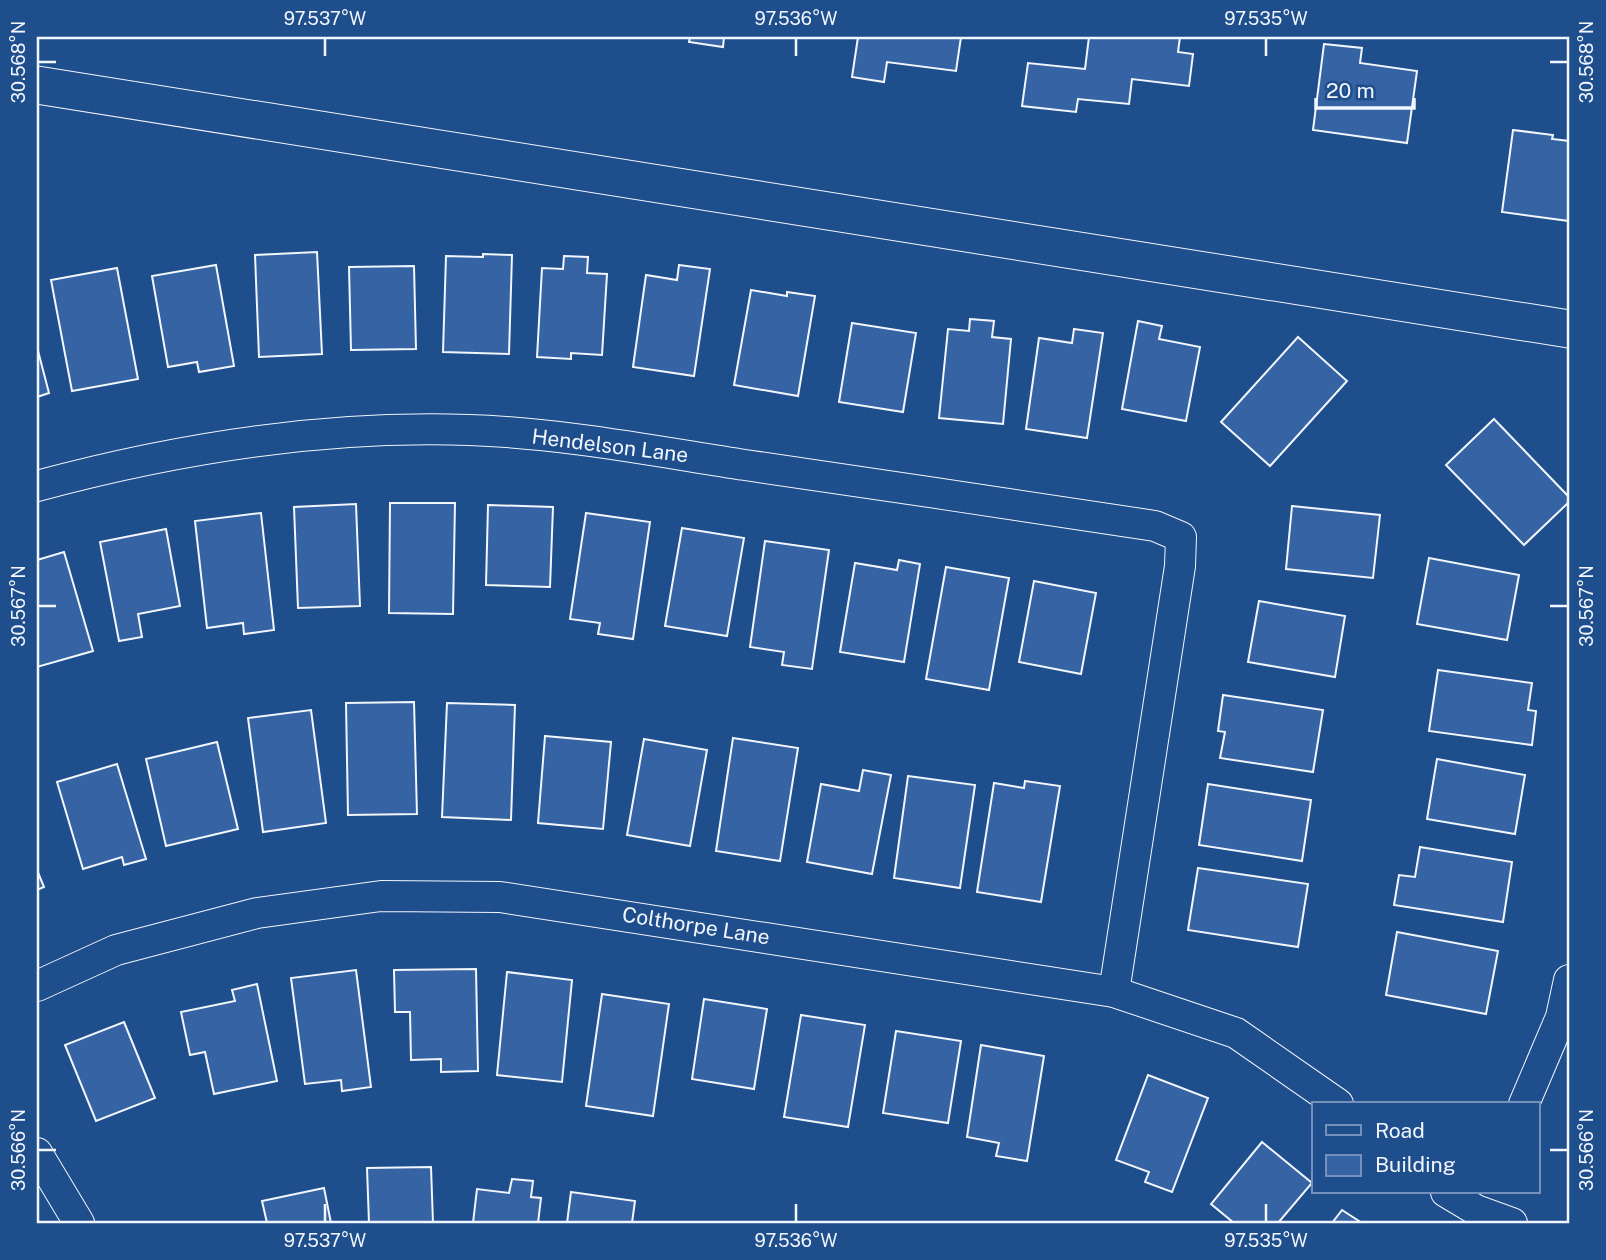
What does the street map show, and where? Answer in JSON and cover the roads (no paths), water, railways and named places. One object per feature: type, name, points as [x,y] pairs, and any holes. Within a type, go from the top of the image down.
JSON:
[{"type":"street","points":[[37,85],[1569,328]]},
{"type":"street","name":"Hendelson Lane","points":[[37,486],[164,455],[247,441],[342,434],[468,430],[629,447],[1155,526],[1181,537],[1180,566],[1114,992]]},
{"type":"street","name":"Colthorpe Lane","points":[[37,986],[116,950],[257,913],[381,896],[500,897],[1114,992],[1237,1033],[1335,1102]]},
{"type":"street","points":[[1525,1102],[1561,1017],[1569,980]]},
{"type":"street","points":[[37,1153],[79,1223]]},
{"type":"street","points":[[1454,1194],[1481,1201],[1512,1223]]}]
